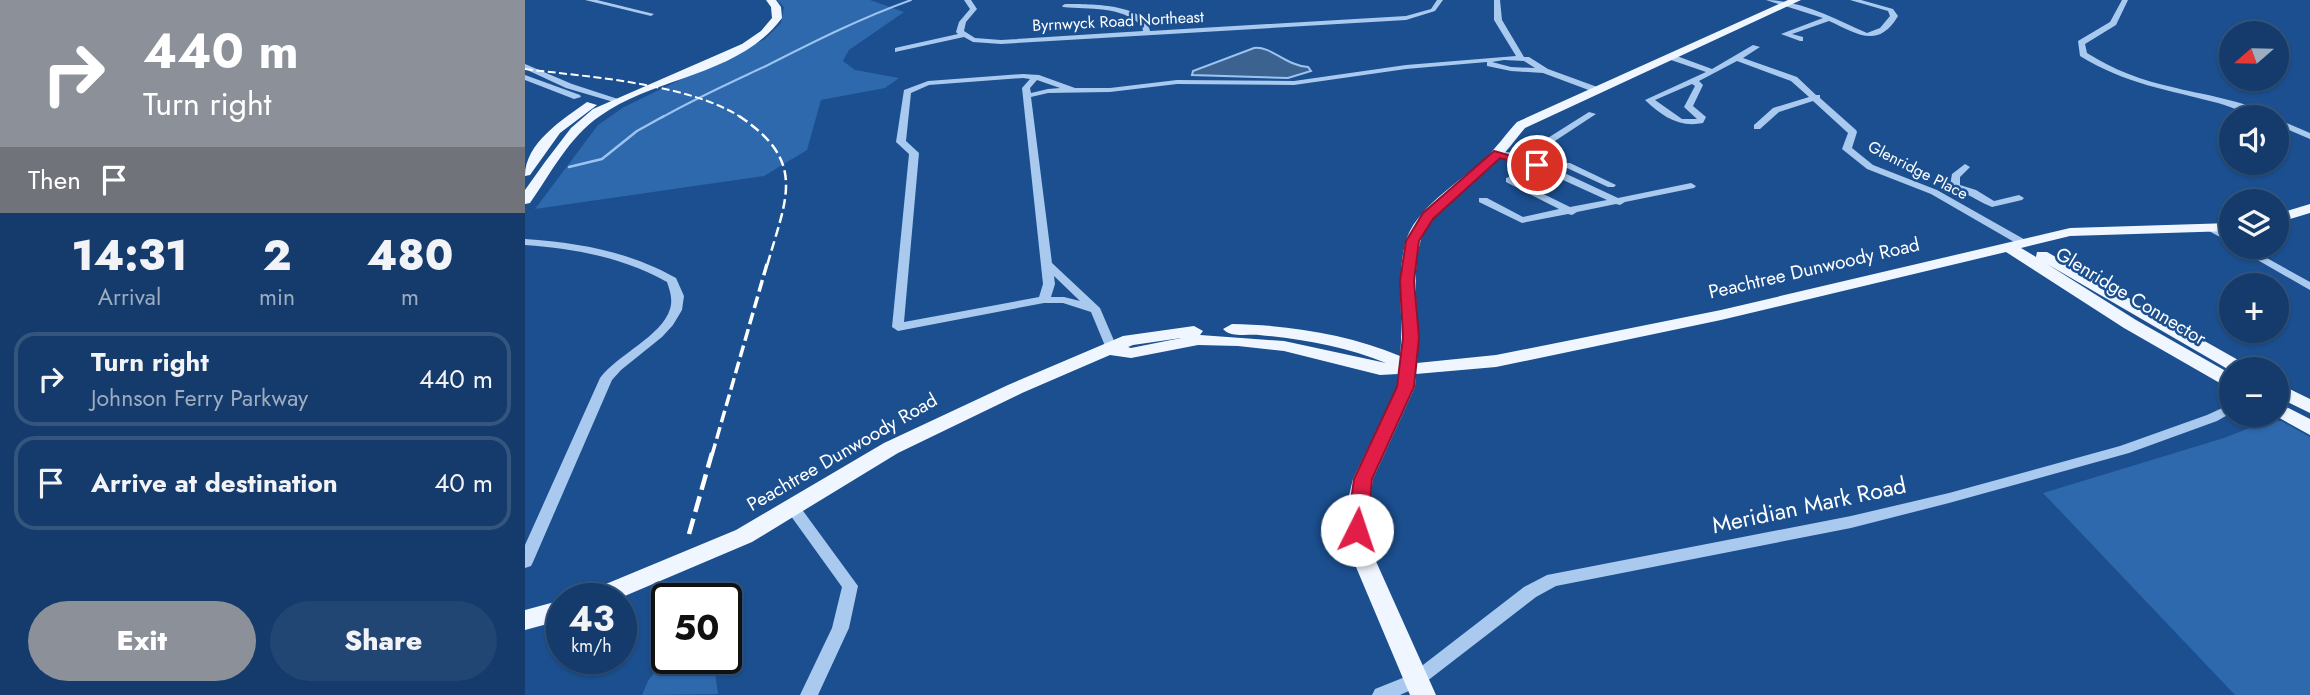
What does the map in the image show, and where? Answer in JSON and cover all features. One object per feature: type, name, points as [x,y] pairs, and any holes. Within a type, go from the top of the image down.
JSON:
[{"type":"main road","points":[[525,172],[531,157],[562,125],[607,100],[743,40],[763,22],[765,2]]},
{"type":"main road","points":[[1420,687],[1359,548],[1357,530],[1363,479],[1406,387],[1409,366],[1407,281],[1413,241],[1428,216],[1498,153],[1521,125],[1792,2]]},
{"type":"main road","points":[[525,200],[582,124],[607,100]]},
{"type":"main road","points":[[531,157],[559,153]]},
{"type":"main road","points":[[2289,215],[2310,208]]},
{"type":"main road","name":"Peachtree Dunwoody Road","points":[[633,583],[744,536],[891,448],[941,422],[1112,350],[1132,353],[1187,342],[1227,340],[1284,346],[1380,369],[1409,366],[1436,368],[1496,361],[1721,315],[2012,241],[2070,232],[2219,228]]},
{"type":"main road","name":"Glenridge Connector","points":[[2012,241],[2220,357]]},
{"type":"main road","name":"Glenridge Connector","points":[[2012,241],[2130,324],[2219,375]]},
{"type":"main road","points":[[2289,396],[2310,407]]},
{"type":"main road","points":[[2289,415],[2310,428]]},
{"type":"main road","points":[[525,620],[546,614]]},
{"type":"street","points":[[588,0],[651,14]]},
{"type":"street","points":[[898,50],[964,35],[960,28],[974,9],[967,0]]},
{"type":"street","name":"Byrnwyck Road Northeast","points":[[964,35],[974,40],[1001,42],[1406,18],[1433,10],[1440,0]]},
{"type":"street","points":[[1497,0],[1498,20],[1509,42],[1520,57],[1545,71]]},
{"type":"street","points":[[1769,0],[1792,2],[1865,35],[1886,28],[1894,16],[1891,10],[1853,0]]},
{"type":"street","points":[[2125,0],[2113,23],[2081,43],[2083,54],[2126,76],[2236,105]]},
{"type":"street","points":[[1065,6],[1097,8],[1135,16],[1146,25],[1147,33]]},
{"type":"street","points":[[1800,39],[1785,34],[1829,18]]},
{"type":"street","points":[[1502,61],[1510,52],[1509,42]]},
{"type":"street","points":[[1693,81],[1699,85],[1688,107],[1704,120],[1683,123],[1649,100],[1713,72],[1756,47]]},
{"type":"street","points":[[1027,96],[1048,91],[1177,82],[1293,83],[1520,57]]},
{"type":"street","points":[[1671,57],[1713,72]]},
{"type":"street","name":"Glenridge Place","points":[[1736,58],[1794,79],[1818,97],[1853,132],[1847,149],[1870,167],[1934,192],[2012,241]]},
{"type":"street","points":[[1502,61],[1545,71],[1597,90]]},
{"type":"street","points":[[525,66],[607,100]]},
{"type":"street","points":[[525,77],[571,96],[607,100]]},
{"type":"street","points":[[1075,91],[1037,77],[945,81],[922,84],[907,92],[901,142],[914,153],[898,327],[1044,300],[1064,300],[1096,310]]},
{"type":"street","points":[[1037,77],[1026,88],[1049,284],[1044,300]]},
{"type":"street","points":[[1757,127],[1776,110],[1818,97]]},
{"type":"street","points":[[1522,158],[1592,114]]},
{"type":"street","points":[[2289,127],[2310,136]]},
{"type":"street","points":[[1498,153],[1522,158],[1620,202]]},
{"type":"street","points":[[1552,171],[1567,165],[1611,185]]},
{"type":"street","points":[[1955,187],[1955,176],[1965,167]]},
{"type":"street","points":[[1509,180],[1572,212]]},
{"type":"street","points":[[1483,200],[1522,220],[1691,186]]},
{"type":"street","points":[[1934,192],[1955,187],[1973,192],[1992,204],[2019,198]]},
{"type":"street","points":[[2213,229],[2219,233]]},
{"type":"street","points":[[525,242],[607,252],[631,259],[672,280],[679,300],[674,317],[666,327],[616,365],[606,378],[525,562]]},
{"type":"street","points":[[525,248],[548,244]]},
{"type":"street","points":[[2261,259],[2310,287]]},
{"type":"street","points":[[1047,264],[1096,310],[1112,350]]},
{"type":"street","name":"Meridian Mark Road","points":[[1420,687],[1530,592],[1553,580],[1851,522],[1949,498],[2124,450],[2219,414]]},
{"type":"street","points":[[793,508],[850,586],[849,600],[840,628],[809,695]]},
{"type":"street","points":[[1381,695],[1420,687]]},
{"type":"shaded area","points":[[777,0],[870,0],[904,12],[849,50],[843,61],[855,70],[899,78],[885,88],[821,100],[807,150],[764,176],[535,209],[598,125],[624,107],[765,39],[781,23],[784,7]]},
{"type":"shaded area","points":[[1254,48],[1267,50],[1292,63],[1308,67],[1311,71],[1288,78],[1192,75],[1193,71]]},
{"type":"shaded area","points":[[2289,425],[2310,437],[2310,695],[2235,695],[2043,493],[2224,438],[2252,427]]},
{"type":"shaded area","points":[[653,674],[715,674],[718,694],[642,695]]},
{"type":"waterway","points":[[661,118],[838,30],[911,0]]},
{"type":"waterway","points":[[569,167],[602,159],[637,131],[664,116]]},
{"type":"railway","points":[[525,69],[666,89],[720,106],[741,117]]},
{"type":"railway","points":[[741,117],[761,133],[775,149],[783,166],[785,201],[767,266]]},
{"type":"railway","points":[[712,455],[767,264]]},
{"type":"railway","points":[[689,534],[712,453]]},
{"type":"route","points":[[1357,530],[1363,479],[1406,387],[1411,337],[1407,281],[1409,257],[1420,226],[1437,207],[1498,153],[1522,158],[1537,165]]}]
